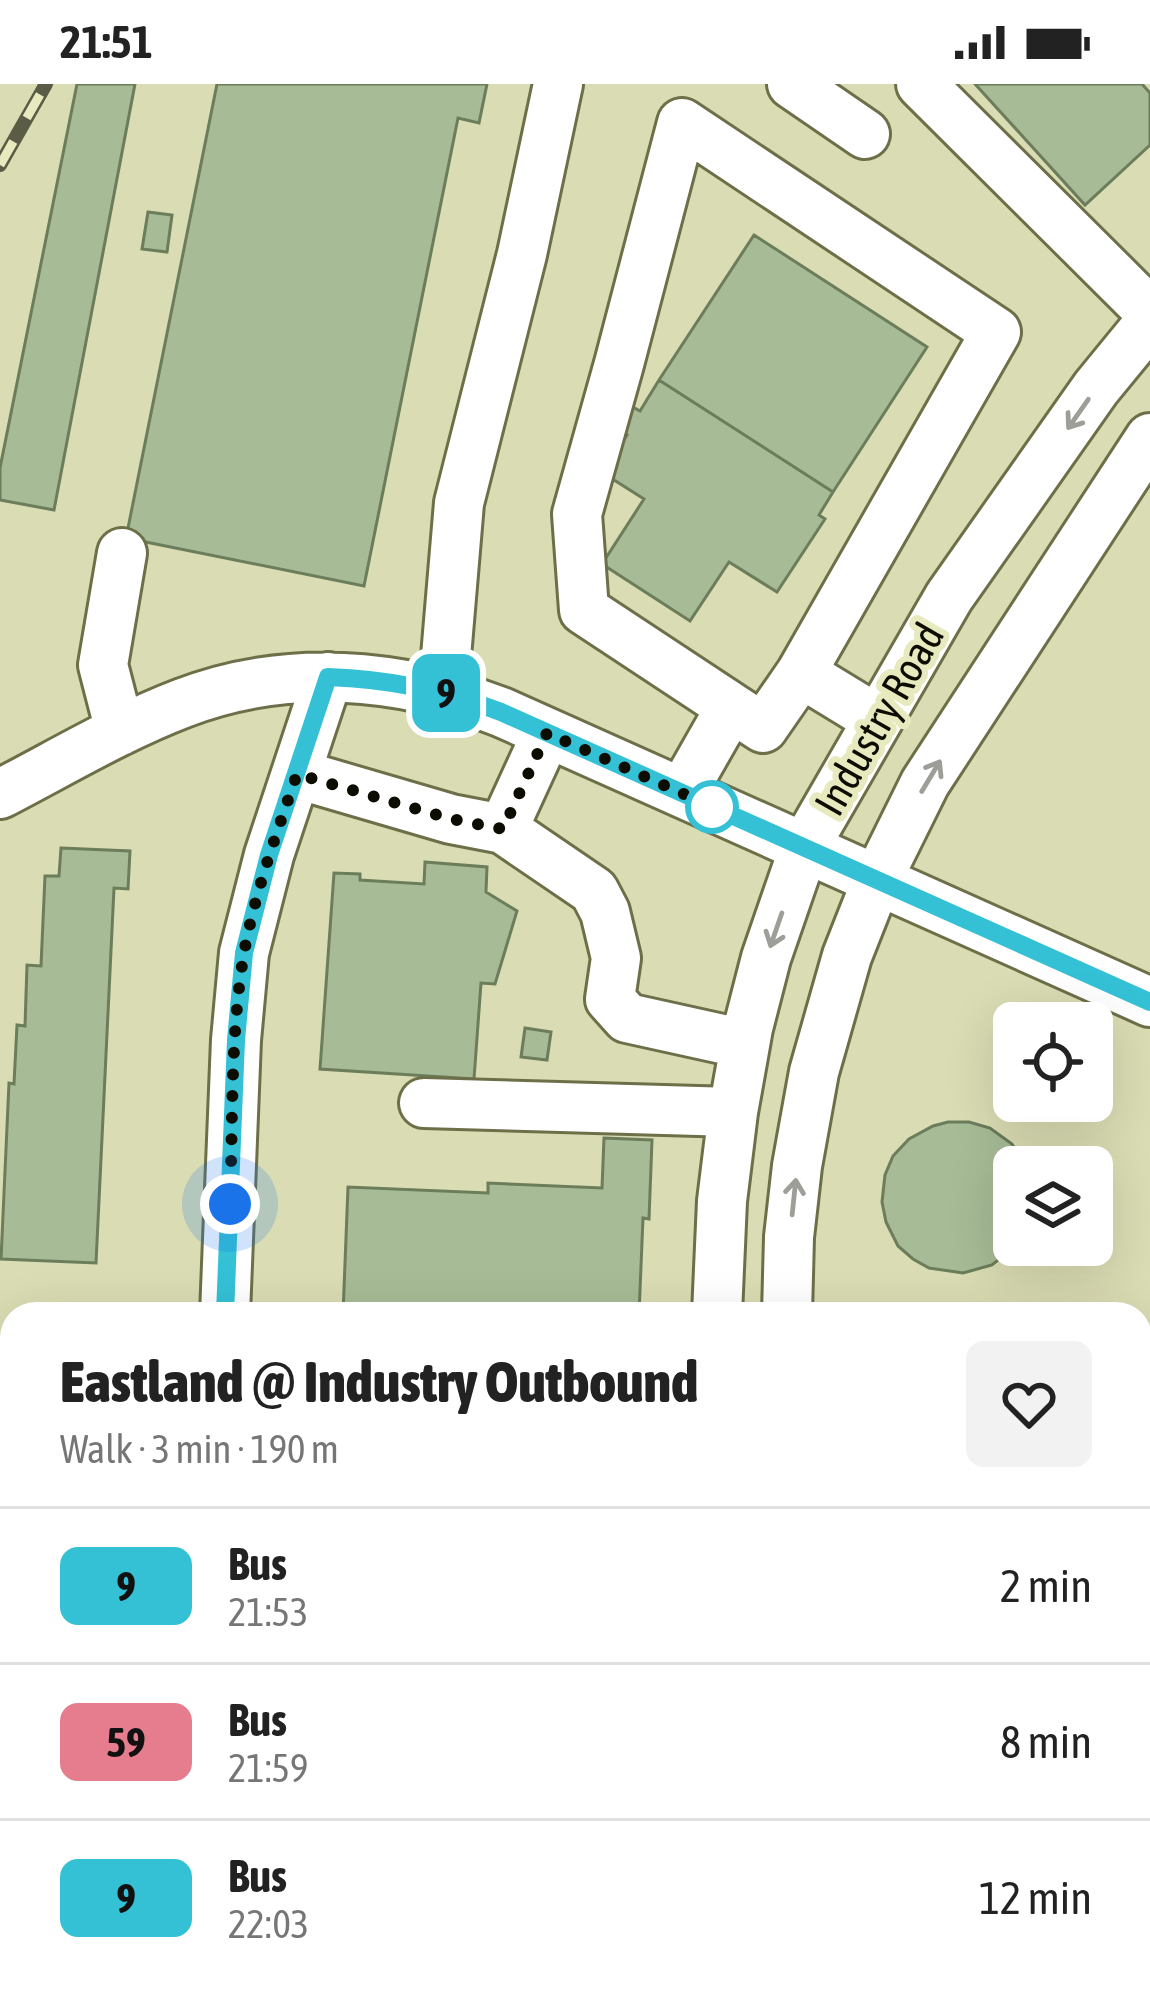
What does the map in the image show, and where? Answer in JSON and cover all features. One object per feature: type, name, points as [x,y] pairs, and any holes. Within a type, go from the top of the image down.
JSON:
[{"type":"street","points":[[443,692],[459,503],[522,254],[558,84]]},
{"type":"street","points":[[792,84],[865,134]]},
{"type":"street","points":[[921,84],[1150,312]]},
{"type":"street","points":[[682,123],[996,332],[801,673],[763,728],[731,707],[584,610],[577,514],[682,123]]},
{"type":"street","name":"Industry Road","points":[[718,1302],[722,1201],[733,1112],[766,958],[804,848],[950,597],[1096,388],[1150,322]]},
{"type":"street","name":"Industry Road","points":[[787,1302],[797,1166],[814,1072],[847,956],[877,880],[925,783],[1150,438]]},
{"type":"street","points":[[120,731],[104,665],[122,553]]},
{"type":"street","points":[[801,673],[878,720]]},
{"type":"street","points":[[225,1302],[244,953],[269,855],[328,677]]},
{"type":"street","points":[[0,794],[120,731],[222,690],[292,678],[373,679],[443,692],[501,712],[1150,1002]]},
{"type":"street","points":[[682,793],[731,707]]},
{"type":"street","points":[[503,829],[547,733]]},
{"type":"street","points":[[297,774],[451,819],[503,829],[594,891],[605,912],[616,958],[610,999],[628,1018],[746,1044]]},
{"type":"street","points":[[424,1103],[733,1112]]},
{"type":"building","points":[[77,84],[135,84],[54,510],[0,500],[0,468]]},
{"type":"building","points":[[217,84],[487,84],[479,123],[458,118],[364,586],[126,538]]},
{"type":"building","points":[[975,84],[1142,84],[1150,93],[1150,145],[1085,205]]},
{"type":"building","points":[[148,212],[172,215],[167,252],[142,249]]},
{"type":"building","points":[[754,235],[927,347],[833,492],[659,380]]},
{"type":"building","points":[[659,380],[833,492],[819,515],[825,519],[777,592],[729,562],[690,621],[602,564],[644,499],[603,473],[627,435],[616,428],[631,406],[640,411]]},
{"type":"building","points":[[61,848],[130,851],[128,889],[114,888],[96,1263],[1,1259],[9,1083],[14,1084],[17,1025],[25,1026],[27,965],[41,966],[45,876],[59,876]]},
{"type":"building","points":[[425,862],[487,867],[486,892],[517,911],[495,984],[481,983],[474,1079],[320,1069],[334,873],[360,874],[360,880],[424,884]]},
{"type":"building","points":[[525,1028],[551,1032],[547,1060],[521,1057]]},
{"type":"building","points":[[969,1122],[990,1128],[1013,1146],[993,1146],[992,1265],[963,1273],[929,1268],[898,1246],[886,1222],[882,1202],[893,1156],[909,1139],[933,1126]]},
{"type":"building","points":[[604,1138],[652,1140],[640,1302],[343,1302],[348,1187],[488,1193],[488,1183],[602,1188]]},
{"type":"railway","points":[[0,165],[46,84]]},
{"type":"bus line","name":"9","points":[[225,1302],[244,953],[269,855],[328,677],[414,685],[501,712],[1150,1002]]},
{"type":"route","points":[[230,1204],[244,953],[269,855],[297,774],[451,819],[503,829],[547,733],[712,807]]}]
